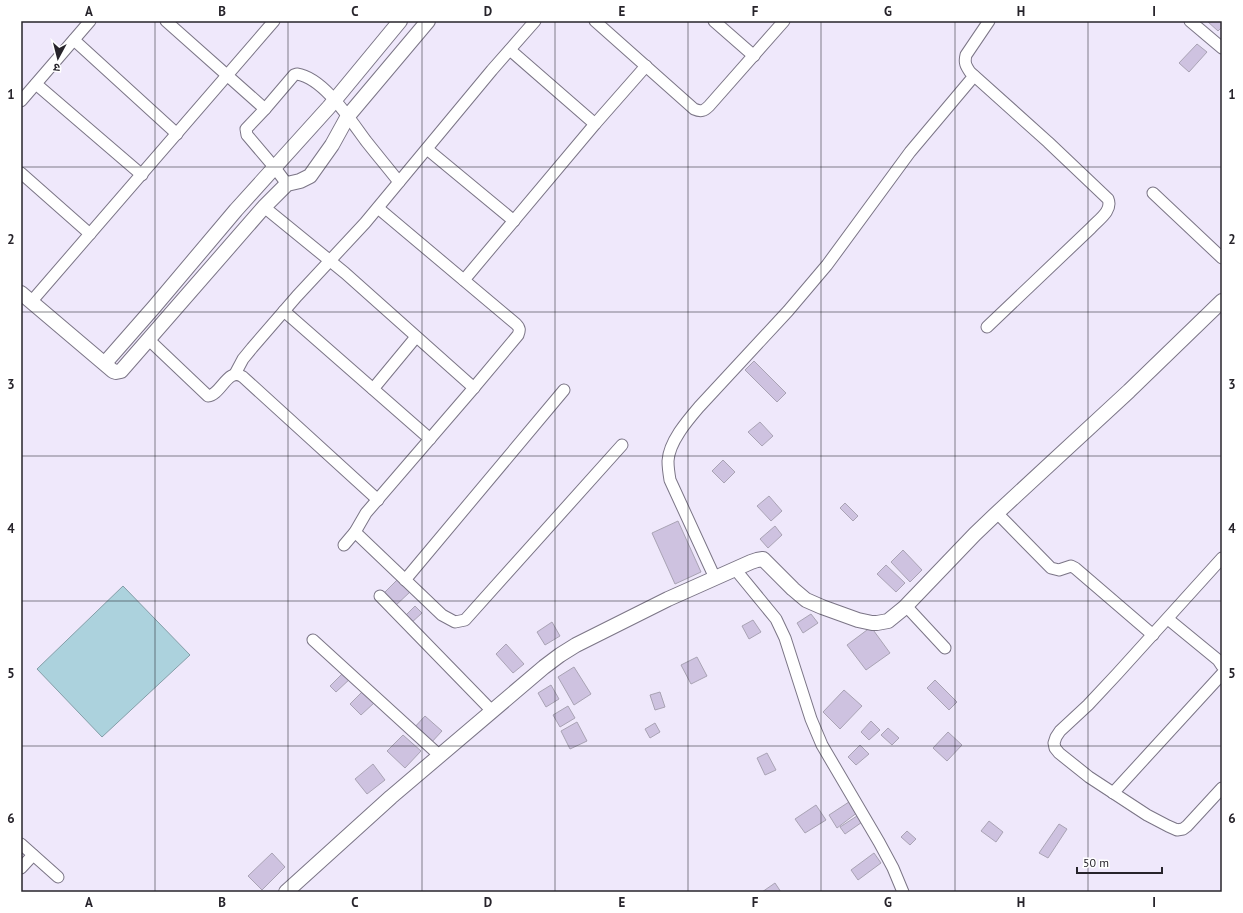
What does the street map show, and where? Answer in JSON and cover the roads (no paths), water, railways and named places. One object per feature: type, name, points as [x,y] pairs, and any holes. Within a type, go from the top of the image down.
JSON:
[{"type":"street","points":[[21,101],[90,21]]},
{"type":"street","points":[[166,21],[265,109]]},
{"type":"street","points":[[31,302],[274,21]]},
{"type":"street","points":[[104,363],[155,306],[236,210],[335,100],[400,21]]},
{"type":"street","points":[[21,292],[113,371],[118,372],[264,207],[287,184],[300,181],[310,176],[332,145],[348,116],[428,21]]},
{"type":"street","points":[[148,339],[205,394],[208,396],[213,395],[231,376],[235,374],[248,353],[284,311],[378,208],[535,21]]},
{"type":"street","points":[[596,21],[694,109],[699,111],[704,110],[709,106],[784,21]]},
{"type":"street","points":[[714,21],[754,56]]},
{"type":"street","points":[[986,328],[1091,228],[1107,211],[1110,203],[1108,199],[1048,142],[974,76],[966,67],[966,55],[989,21]]},
{"type":"street","points":[[1190,21],[1222,48]]},
{"type":"street","points":[[74,40],[177,134]]},
{"type":"street","points":[[510,50],[595,124]]},
{"type":"street","points":[[464,280],[595,124],[646,66]]},
{"type":"street","points":[[287,184],[245,132],[248,126],[265,109],[294,75],[297,74],[308,77],[335,100],[399,182]]},
{"type":"street","points":[[715,578],[670,480],[668,460],[670,451],[678,435],[699,407],[783,317],[827,265],[910,152],[974,76]]},
{"type":"street","points":[[36,84],[142,175]]},
{"type":"street","points":[[427,149],[514,221]]},
{"type":"street","points":[[21,173],[90,234]]},
{"type":"street","points":[[1153,193],[1222,258]]},
{"type":"street","points":[[264,207],[344,273],[474,388]]},
{"type":"street","points":[[344,545],[355,532],[363,517],[474,388],[518,335],[519,331],[519,327],[516,324],[378,208]]},
{"type":"street","points":[[286,892],[391,796],[544,667],[570,649],[668,599],[735,569],[763,559],[806,600],[846,617],[865,622],[877,623],[888,621],[906,606],[975,534],[1222,301]]},
{"type":"street","points":[[284,311],[430,439]]},
{"type":"street","points":[[373,389],[416,337]]},
{"type":"street","points":[[235,374],[239,374],[243,377],[378,500]]},
{"type":"street","points":[[405,580],[564,390]]},
{"type":"street","points":[[355,532],[442,615],[455,622],[464,620],[622,445]]},
{"type":"street","points":[[997,513],[1051,568],[1058,570],[1071,566],[1075,568],[1153,635]]},
{"type":"street","points":[[1222,558],[1153,635],[1088,704],[1060,731],[1054,743],[1055,748],[1059,753],[1113,793],[1147,815],[1177,830],[1183,829],[1187,826],[1222,788]]},
{"type":"street","points":[[735,569],[776,619],[785,638],[811,719],[822,745],[879,842],[893,868],[903,892]]},
{"type":"street","points":[[380,596],[492,711]]},
{"type":"street","points":[[906,606],[945,648]]},
{"type":"street","points":[[1168,618],[1218,660],[1222,666]]},
{"type":"street","points":[[313,640],[439,755]]},
{"type":"street","points":[[1113,793],[1222,674]]},
{"type":"street","points":[[21,844],[58,876]]},
{"type":"street","points":[[21,868],[33,855]]}]
